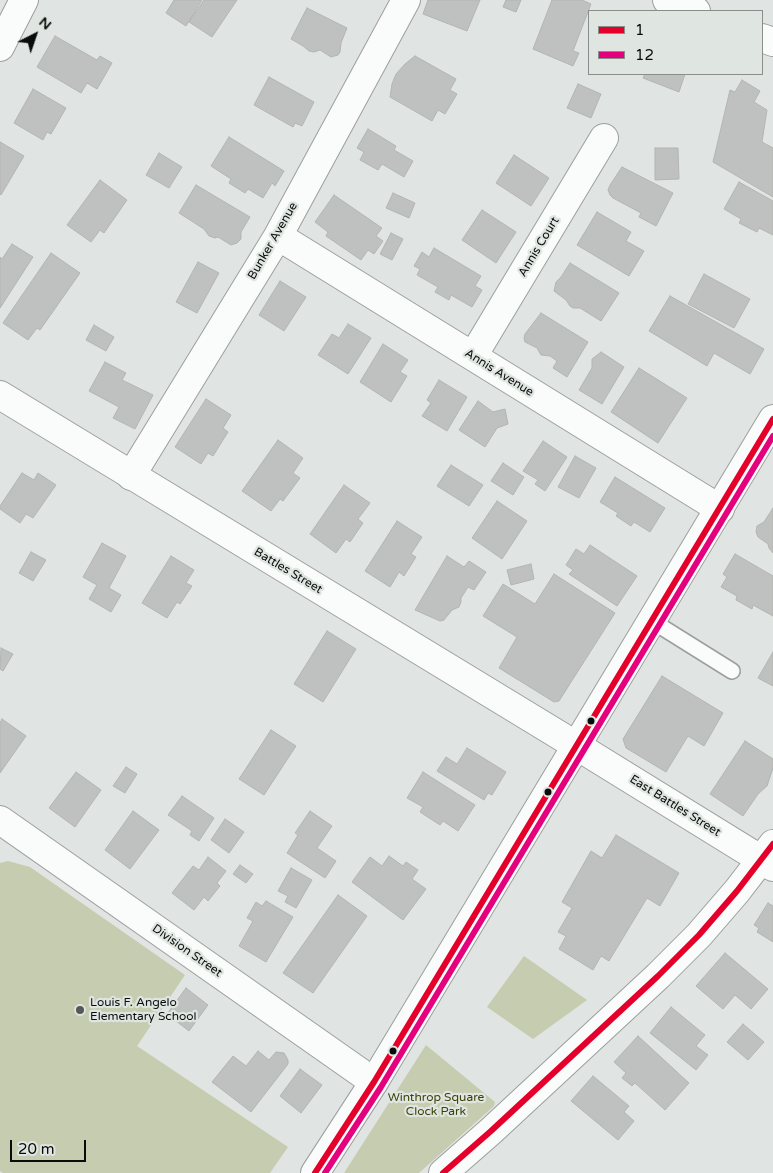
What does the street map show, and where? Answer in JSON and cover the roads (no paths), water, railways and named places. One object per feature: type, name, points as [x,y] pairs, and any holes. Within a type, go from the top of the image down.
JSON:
[{"type":"street","points":[[0,47],[24,0]]},
{"type":"street","name":"Bunker Avenue","points":[[131,476],[278,236],[406,0]]},
{"type":"street","points":[[667,0],[693,10]]},
{"type":"street","name":"Annis Court","points":[[473,356],[604,138]]},
{"type":"street","name":"Annis Avenue","points":[[278,236],[720,509]]},
{"type":"street","name":"Battles Street","points":[[0,395],[577,746]]},
{"type":"street","points":[[315,1173],[374,1082],[773,419]]},
{"type":"street","name":"East Battles Street","points":[[577,746],[769,857]]},
{"type":"street","name":"Division Street","points":[[0,820],[374,1082]]},
{"type":"street","points":[[443,1173],[658,976],[699,935],[769,857]]},
{"type":"lane","points":[[652,621],[732,671]]},
{"type":"place","name":"Louis F. Angelo Elementary School","points":[[80,1010]]},
{"type":"park label","name":"Winthrop Square Clock Park","points":[[436,1105]]}]
